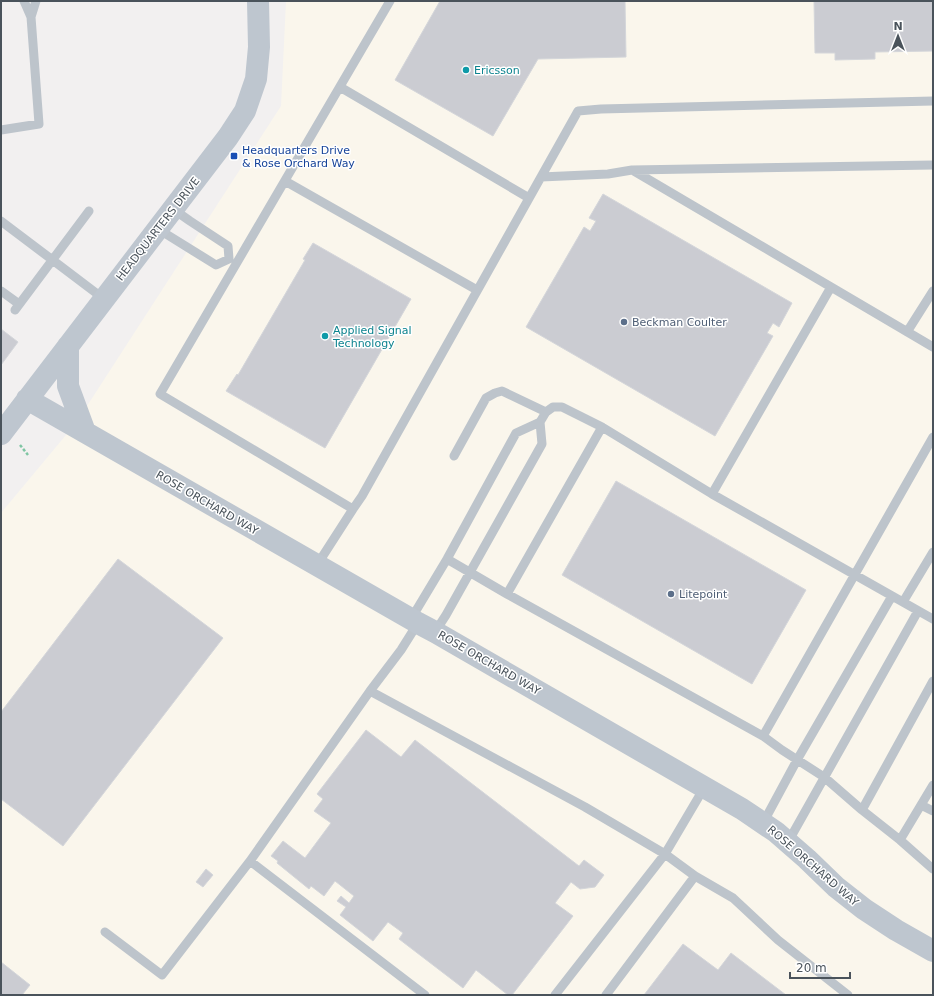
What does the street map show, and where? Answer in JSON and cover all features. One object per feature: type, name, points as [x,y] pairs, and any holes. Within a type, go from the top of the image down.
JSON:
[{"type":"street","name":"HEADQUARTERS DRIVE","points":[[10,438],[27,399],[228,137],[245,111],[256,79],[258,48],[258,1]]},
{"type":"street","points":[[68,346],[68,386],[85,432]]},
{"type":"street","name":"ROSE ORCHARD WAY","points":[[27,399],[742,809],[776,832],[808,859],[836,887],[864,910],[933,951]]},
{"type":"lane","points":[[1,130],[39,124],[31,17],[24,1]]},
{"type":"lane","points":[[31,17],[36,1]]},
{"type":"lane","points":[[353,509],[160,394],[232,261],[285,181],[390,1]]},
{"type":"lane","points":[[340,87],[529,198]]},
{"type":"lane","points":[[317,565],[362,496],[578,111],[601,109],[933,101]]},
{"type":"lane","points":[[541,177],[608,174],[632,170],[933,165]]},
{"type":"lane","points":[[632,170],[933,347]]},
{"type":"lane","points":[[285,181],[477,290]]},
{"type":"lane","points":[[173,209],[228,246],[232,261]]},
{"type":"lane","points":[[1,292],[17,307],[89,211]]},
{"type":"lane","points":[[1,221],[104,299]]},
{"type":"lane","points":[[158,229],[216,265],[232,261]]},
{"type":"lane","points":[[712,494],[831,287]]},
{"type":"lane","points":[[907,332],[933,291]]},
{"type":"lane","points":[[454,456],[486,398],[495,393],[502,391],[546,412]]},
{"type":"lane","points":[[421,625],[447,559],[516,434],[540,422],[546,412],[553,407],[562,407],[602,427],[712,494],[933,619]]},
{"type":"lane","points":[[105,932],[162,975],[250,861],[400,650],[469,573],[542,444],[540,422]]},
{"type":"lane","points":[[506,594],[602,427]]},
{"type":"lane","points":[[763,736],[933,437]]},
{"type":"lane","points":[[903,602],[933,552]]},
{"type":"lane","points":[[447,559],[506,594],[763,736],[824,777],[933,869]]},
{"type":"lane","points":[[763,823],[797,760],[892,596]]},
{"type":"lane","points":[[788,842],[918,611]]},
{"type":"lane","points":[[862,810],[933,680]]},
{"type":"lane","points":[[370,691],[585,807],[666,854],[695,876],[733,898],[778,940],[848,995]]},
{"type":"lane","points":[[900,840],[933,785]]},
{"type":"lane","points":[[555,995],[666,854],[704,788]]},
{"type":"lane","points":[[921,805],[933,811]]},
{"type":"lane","points":[[250,861],[425,995]]},
{"type":"lane","points":[[606,995],[695,876]]},
{"type":"path","points":[[10,438],[28,455]]},
{"type":"shaded area","points":[[286,1],[933,1],[933,995],[1,995],[1,513],[76,423],[281,106]]},
{"type":"building","name":"Ericsson","points":[[440,1],[625,1],[626,57],[538,59],[493,136],[395,80]]},
{"type":"building","points":[[814,1],[933,1],[933,51],[875,52],[875,59],[835,60],[835,53],[815,53]]},
{"type":"building","points":[[603,194],[792,303],[779,327],[773,323],[767,333],[773,336],[715,436],[526,327],[584,227],[590,231],[596,221],[589,218]]},
{"type":"building","name":"Applied Signal Technology","points":[[313,243],[411,299],[325,448],[226,391],[237,374],[238,375],[305,260],[303,259]]},
{"type":"building","points":[[1,329],[18,342],[1,365]]},
{"type":"building","points":[[616,481],[806,590],[752,684],[562,575]]},
{"type":"building","points":[[118,559],[223,638],[63,846],[1,799],[1,712]]},
{"type":"building","points":[[366,730],[401,757],[415,740],[579,866],[584,860],[604,875],[595,887],[580,889],[571,882],[555,903],[573,916],[512,995],[508,995],[476,970],[463,988],[399,939],[403,933],[388,922],[373,941],[340,915],[346,907],[337,901],[341,896],[349,903],[354,896],[335,881],[324,896],[311,886],[309,889],[277,863],[278,861],[271,856],[283,841],[305,858],[331,823],[314,811],[323,799],[317,794]]},
{"type":"building","points":[[206,869],[213,875],[203,887],[196,882]]},
{"type":"building","points":[[683,944],[718,970],[731,953],[786,995],[644,995]]},
{"type":"building","points":[[1,962],[30,985],[22,995],[1,995]]},
{"type":"place","name":"Ericsson","points":[[466,70]]},
{"type":"place","name":"Headquarters Drive & Rose Orchard Way","points":[[234,156]]},
{"type":"place","name":"Beckman Coulter","points":[[624,322]]},
{"type":"place","name":"Applied Signal Technology","points":[[325,336]]},
{"type":"place","name":"Litepoint","points":[[671,594]]}]
